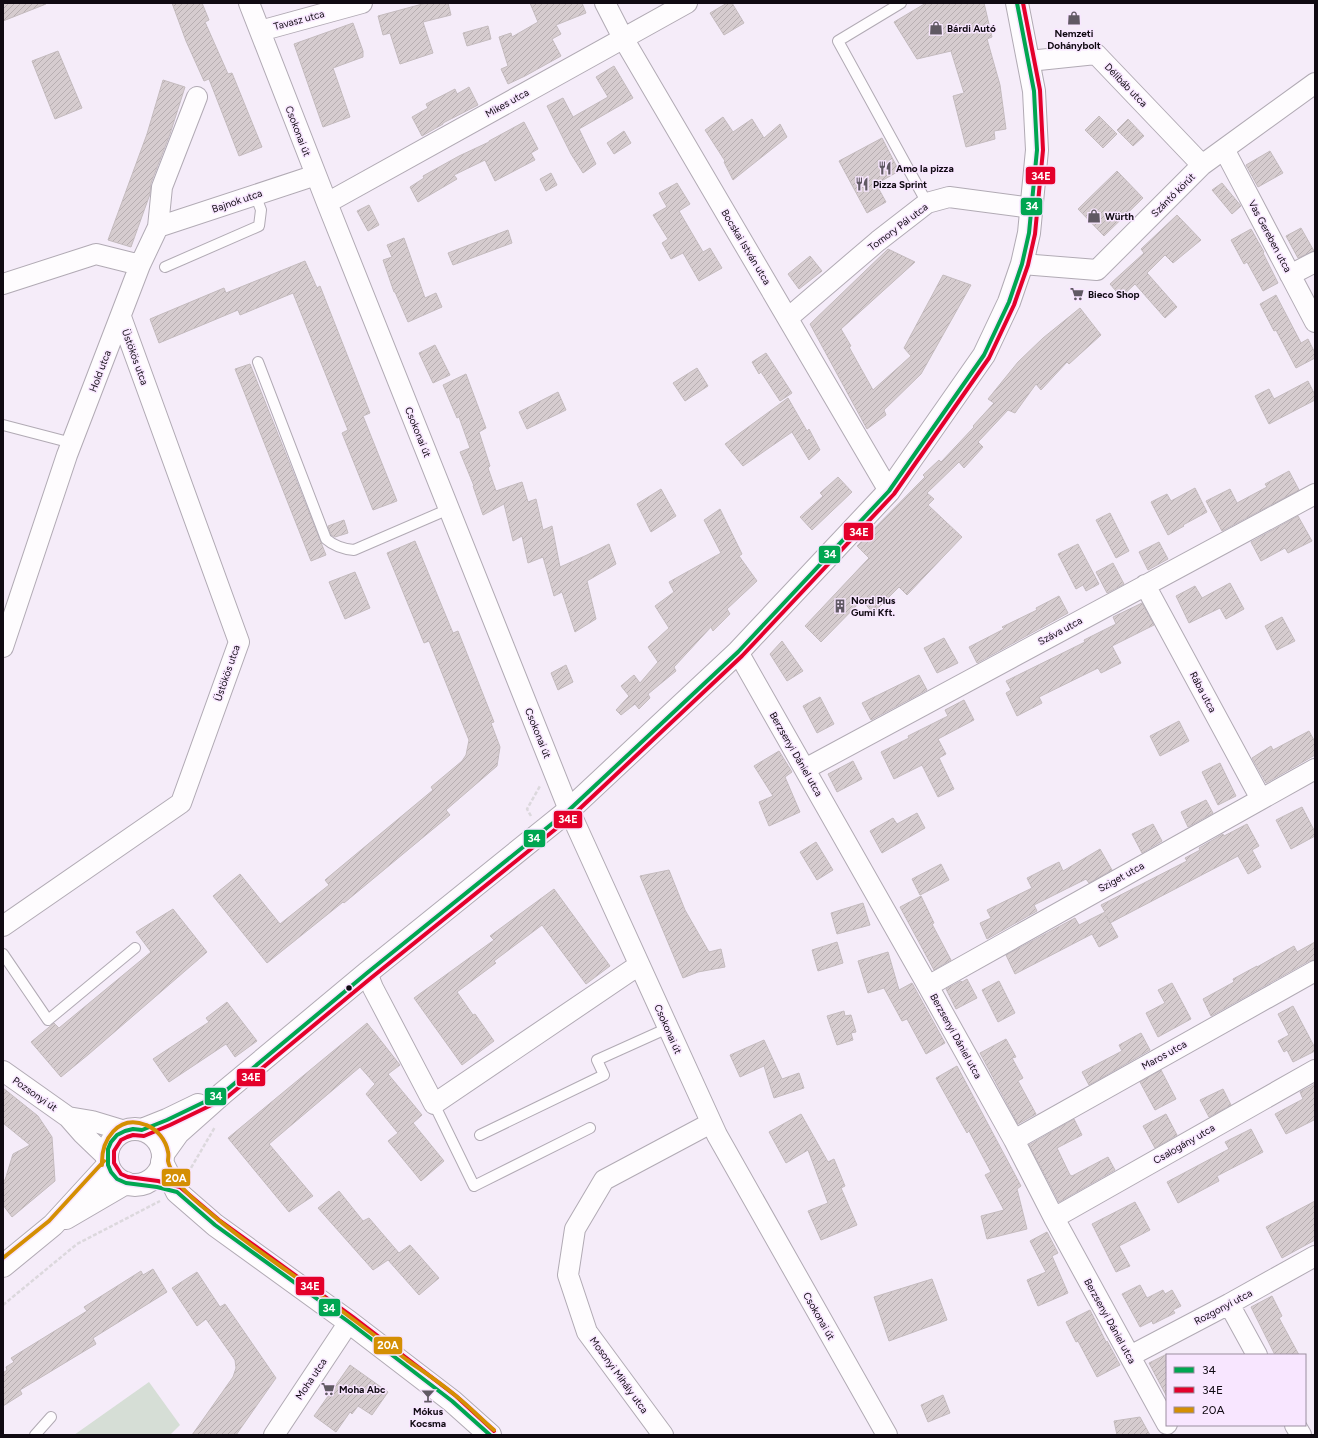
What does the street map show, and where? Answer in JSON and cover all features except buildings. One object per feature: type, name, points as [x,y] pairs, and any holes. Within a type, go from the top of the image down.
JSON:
[{"type":"street","name":"Csokonai út","points":[[249,3],[327,203],[569,810],[711,1123],[887,1435]]},
{"type":"street","name":"Tavasz utca","points":[[260,31],[362,3]]},
{"type":"street","name":"Bocskai István utca","points":[[605,3],[623,38],[889,491]]},
{"type":"street","name":"Mikes utca","points":[[327,203],[687,3]]},
{"type":"street","points":[[162,1158],[178,1133],[222,1093],[367,973],[569,810],[738,652],[889,491],[984,355],[1009,302],[1022,264],[1029,233],[1037,150],[1034,90],[1017,3]]},
{"type":"street","name":"Délibáb utca","points":[[1029,61],[1096,54],[1202,165]]},
{"type":"street","name":"Szántó körút","points":[[1022,264],[1097,270],[1202,165],[1315,83]]},
{"type":"street","name":"Hold utca","points":[[3,647],[72,443],[140,265],[158,227],[162,187],[197,97]]},
{"type":"street","name":"Vas Gereben utca","points":[[1224,149],[1315,322]]},
{"type":"street","name":"Bajnok utca","points":[[158,227],[316,175]]},
{"type":"street","name":"Tomory Pál utca","points":[[788,318],[884,236],[927,203],[949,197],[1032,208]]},
{"type":"street","points":[[3,284],[96,254],[140,265]]},
{"type":"street","points":[[1290,276],[1315,262]]},
{"type":"street","name":"Üstökös utca","points":[[3,926],[181,803],[239,642],[121,316]]},
{"type":"street","name":"Száva utca","points":[[804,769],[1315,494]]},
{"type":"street","name":"Rába utca","points":[[1145,585],[1261,799]]},
{"type":"street","name":"Berzsenyi Dániel utca","points":[[738,652],[1014,1140],[1054,1218],[1166,1422]]},
{"type":"street","name":"Sziget utca","points":[[928,986],[1315,769]]},
{"type":"street","points":[[367,973],[373,988],[434,1104],[639,965]]},
{"type":"street","name":"Maros utca","points":[[1014,1140],[1315,971]]},
{"type":"street","name":"Csalogány utca","points":[[1054,1218],[1315,1070]]},
{"type":"street","name":"Pozsonyi út","points":[[3,1071],[68,1117],[107,1161]]},
{"type":"street","points":[[3,1266],[52,1225],[85,1189],[107,1161],[111,1142],[117,1135],[168,1120],[222,1093]]},
{"type":"street","name":"Pozsonyi út","points":[[68,1117],[133,1130]]},
{"type":"street","name":"Mosonyi Mihály utca","points":[[663,1435],[587,1332],[568,1275],[575,1229],[604,1180],[711,1123]]},
{"type":"street","points":[[52,1225],[131,1184],[147,1182],[155,1176],[160,1170],[162,1158],[161,1146],[150,1133],[133,1130]]},
{"type":"street","points":[[162,1158],[177,1192],[215,1225],[349,1322],[452,1400],[490,1435]]},
{"type":"street","points":[[107,1161],[112,1172],[117,1178],[131,1184],[157,1187],[177,1192]]},
{"type":"street","points":[[96,1202],[177,1192]]},
{"type":"street","name":"Rozgonyi utca","points":[[1130,1356],[1229,1304],[1315,1256]]},
{"type":"street","points":[[1229,1304],[1256,1354]]},
{"type":"street","name":"Moha utca","points":[[274,1435],[349,1322]]},
{"type":"street","name":"Berzsenyi Dániel utca","points":[[1168,1426],[1173,1435]]},
{"type":"street","points":[[1296,1426],[1301,1435]]},
{"type":"lane","points":[[901,3],[838,41],[927,203]]},
{"type":"lane","points":[[166,267],[259,226],[261,210],[256,194]]},
{"type":"lane","points":[[258,362],[326,539],[332,544],[347,550],[354,550],[449,509]]},
{"type":"lane","points":[[3,425],[72,443]]},
{"type":"lane","points":[[3,954],[48,1020],[135,948]]},
{"type":"lane","points":[[480,1135],[604,1075],[597,1060],[668,1028]]},
{"type":"lane","points":[[434,1104],[474,1186],[590,1128]]},
{"type":"lane","points":[[35,1435],[51,1417]]},
{"type":"path","points":[[541,832],[527,809],[542,782]]},
{"type":"path","points":[[3,1305],[77,1244],[177,1192]]},
{"type":"shaded area","points":[[149,1382],[180,1425],[170,1435],[74,1435]]},
{"type":"transit line","name":"34","points":[[490,1435],[452,1401],[349,1322],[215,1225],[177,1192],[157,1187],[126,1183],[117,1179],[111,1172],[108,1165],[108,1149],[111,1142],[117,1135],[125,1131],[133,1129],[142,1130],[167,1120],[223,1093],[367,973],[569,810],[738,652],[889,491],[984,355],[1009,302],[1022,264],[1029,233],[1037,150],[1034,91],[1017,3]]},
{"type":"transit line","name":"34E","points":[[494,1431],[456,1396],[353,1317],[219,1220],[180,1187],[158,1181],[128,1177],[121,1174],[114,1163],[114,1151],[121,1140],[127,1137],[133,1135],[144,1136],[226,1098],[371,978],[573,815],[742,656],[894,494],[989,358],[1014,305],[1028,265],[1035,234],[1043,150],[1040,90],[1023,3]]},
{"type":"transit line","name":"20A","points":[[102,1165],[102,1156],[108,1138],[120,1126],[127,1123],[136,1123],[146,1125],[154,1129],[165,1143],[168,1153],[168,1161],[172,1172],[185,1191],[192,1198],[248,1243],[444,1387],[466,1404],[494,1430]]},
{"type":"transit line","name":"20A","points":[[3,1258],[49,1221],[104,1161]]},
{"type":"place","name":"Nemzeti Dohánybolt","points":[[1074,18]]},
{"type":"place","name":"Bárdi Autó","points":[[936,28]]},
{"type":"place","name":"Amo la pizza","points":[[885,168]]},
{"type":"place","name":"Pizza Sprint","points":[[862,184]]},
{"type":"place","name":"Würth","points":[[1094,216]]},
{"type":"place","name":"Bieco Shop","points":[[1077,294]]},
{"type":"place","name":"Nord Plus Gumi Kft.","points":[[840,606]]},
{"type":"place","name":"Moha Abc","points":[[328,1389]]},
{"type":"place","name":"Mókus Kocsma","points":[[428,1396]]}]
